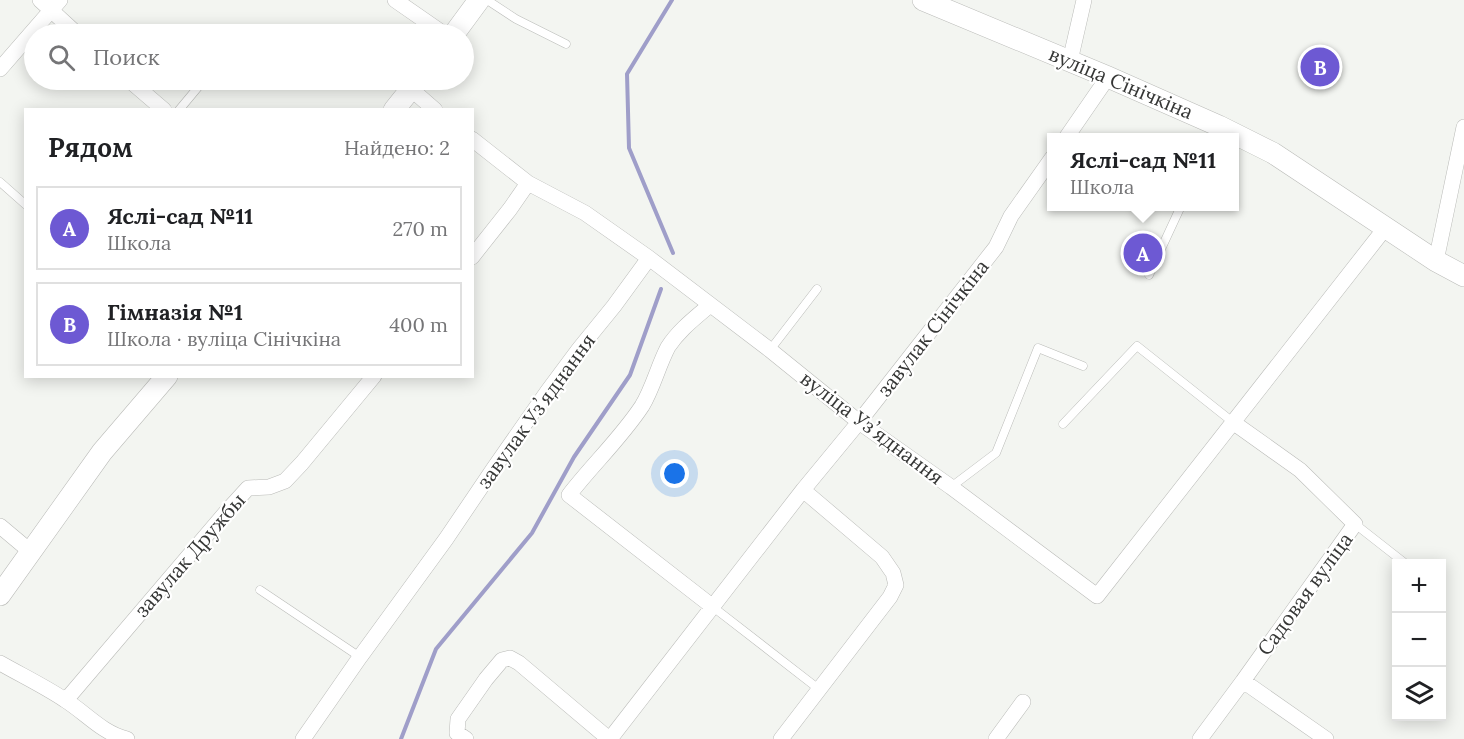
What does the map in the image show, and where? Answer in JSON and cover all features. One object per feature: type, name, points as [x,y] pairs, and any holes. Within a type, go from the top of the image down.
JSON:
[{"type":"street","points":[[395,0],[430,24]]},
{"type":"street","points":[[461,24],[479,0]]},
{"type":"street","name":"вуліца Сінічкіна","points":[[922,0],[1108,77],[1217,131]]},
{"type":"street","points":[[1070,61],[1084,0]]},
{"type":"street","points":[[35,24],[51,3],[69,24]]},
{"type":"street","points":[[0,69],[24,38]]},
{"type":"street","points":[[1069,133],[1108,77]]},
{"type":"street","points":[[141,90],[162,108]]},
{"type":"street","points":[[396,108],[410,90]]},
{"type":"street","points":[[420,90],[433,108]]},
{"type":"street","points":[[1436,261],[1464,128]]},
{"type":"street","name":"вуліца Сінічкіна","points":[[1239,140],[1273,153],[1436,261],[1464,276]]},
{"type":"street","points":[[474,141],[528,183],[585,213],[649,258]]},
{"type":"street","name":"завулак Сінічкіна","points":[[610,739],[802,490],[859,422],[996,247],[1011,216],[1047,165]]},
{"type":"street","points":[[474,254],[528,183]]},
{"type":"street","points":[[1234,423],[1386,227]]},
{"type":"street","name":"вуліца Узʼяднання","points":[[649,258],[770,350],[859,422],[1097,596],[1234,423]]},
{"type":"street","name":"завулак Узʼяднання","points":[[303,739],[446,540],[547,392],[649,258]]},
{"type":"street","points":[[710,305],[678,332],[668,348],[643,405],[570,495],[713,607]]},
{"type":"street","points":[[0,595],[102,452],[165,378]]},
{"type":"street","name":"завулак Дружбы","points":[[66,700],[226,511],[248,488],[269,487],[285,481],[372,378]]},
{"type":"street","name":"Садовая вуліца","points":[[1200,739],[1355,524],[1300,470],[1234,423]]},
{"type":"street","points":[[781,739],[890,597],[896,585],[893,573],[882,557],[802,490]]},
{"type":"street","points":[[0,526],[31,552]]},
{"type":"street","points":[[465,738],[457,733],[458,719],[502,660],[510,658],[610,739]]},
{"type":"street","points":[[0,663],[66,700],[97,730],[128,739]]},
{"type":"street","points":[[1243,681],[1326,739]]},
{"type":"street","points":[[996,739],[1023,702]]},
{"type":"lane","points":[[487,0],[516,19],[566,44]]},
{"type":"lane","points":[[181,108],[196,90]]},
{"type":"lane","points":[[0,183],[24,203]]},
{"type":"lane","points":[[1149,275],[1179,211]]},
{"type":"lane","points":[[770,350],[817,289]]},
{"type":"lane","points":[[1063,423],[1137,346],[1234,423]]},
{"type":"lane","points":[[951,488],[996,453],[1038,348],[1083,366]]},
{"type":"lane","points":[[1355,524],[1400,559]]},
{"type":"lane","points":[[260,590],[360,657]]},
{"type":"lane","points":[[713,607],[820,690]]},
{"type":"waterway","points":[[672,0],[627,74],[629,148],[673,253]]},
{"type":"waterway","points":[[401,739],[436,649],[532,533],[574,457],[630,375],[661,289]]},
{"type":"place","name":"Гімназія №1","points":[[1320,67]]},
{"type":"place","name":"Яслі-сад №11","points":[[1143,253]]}]
